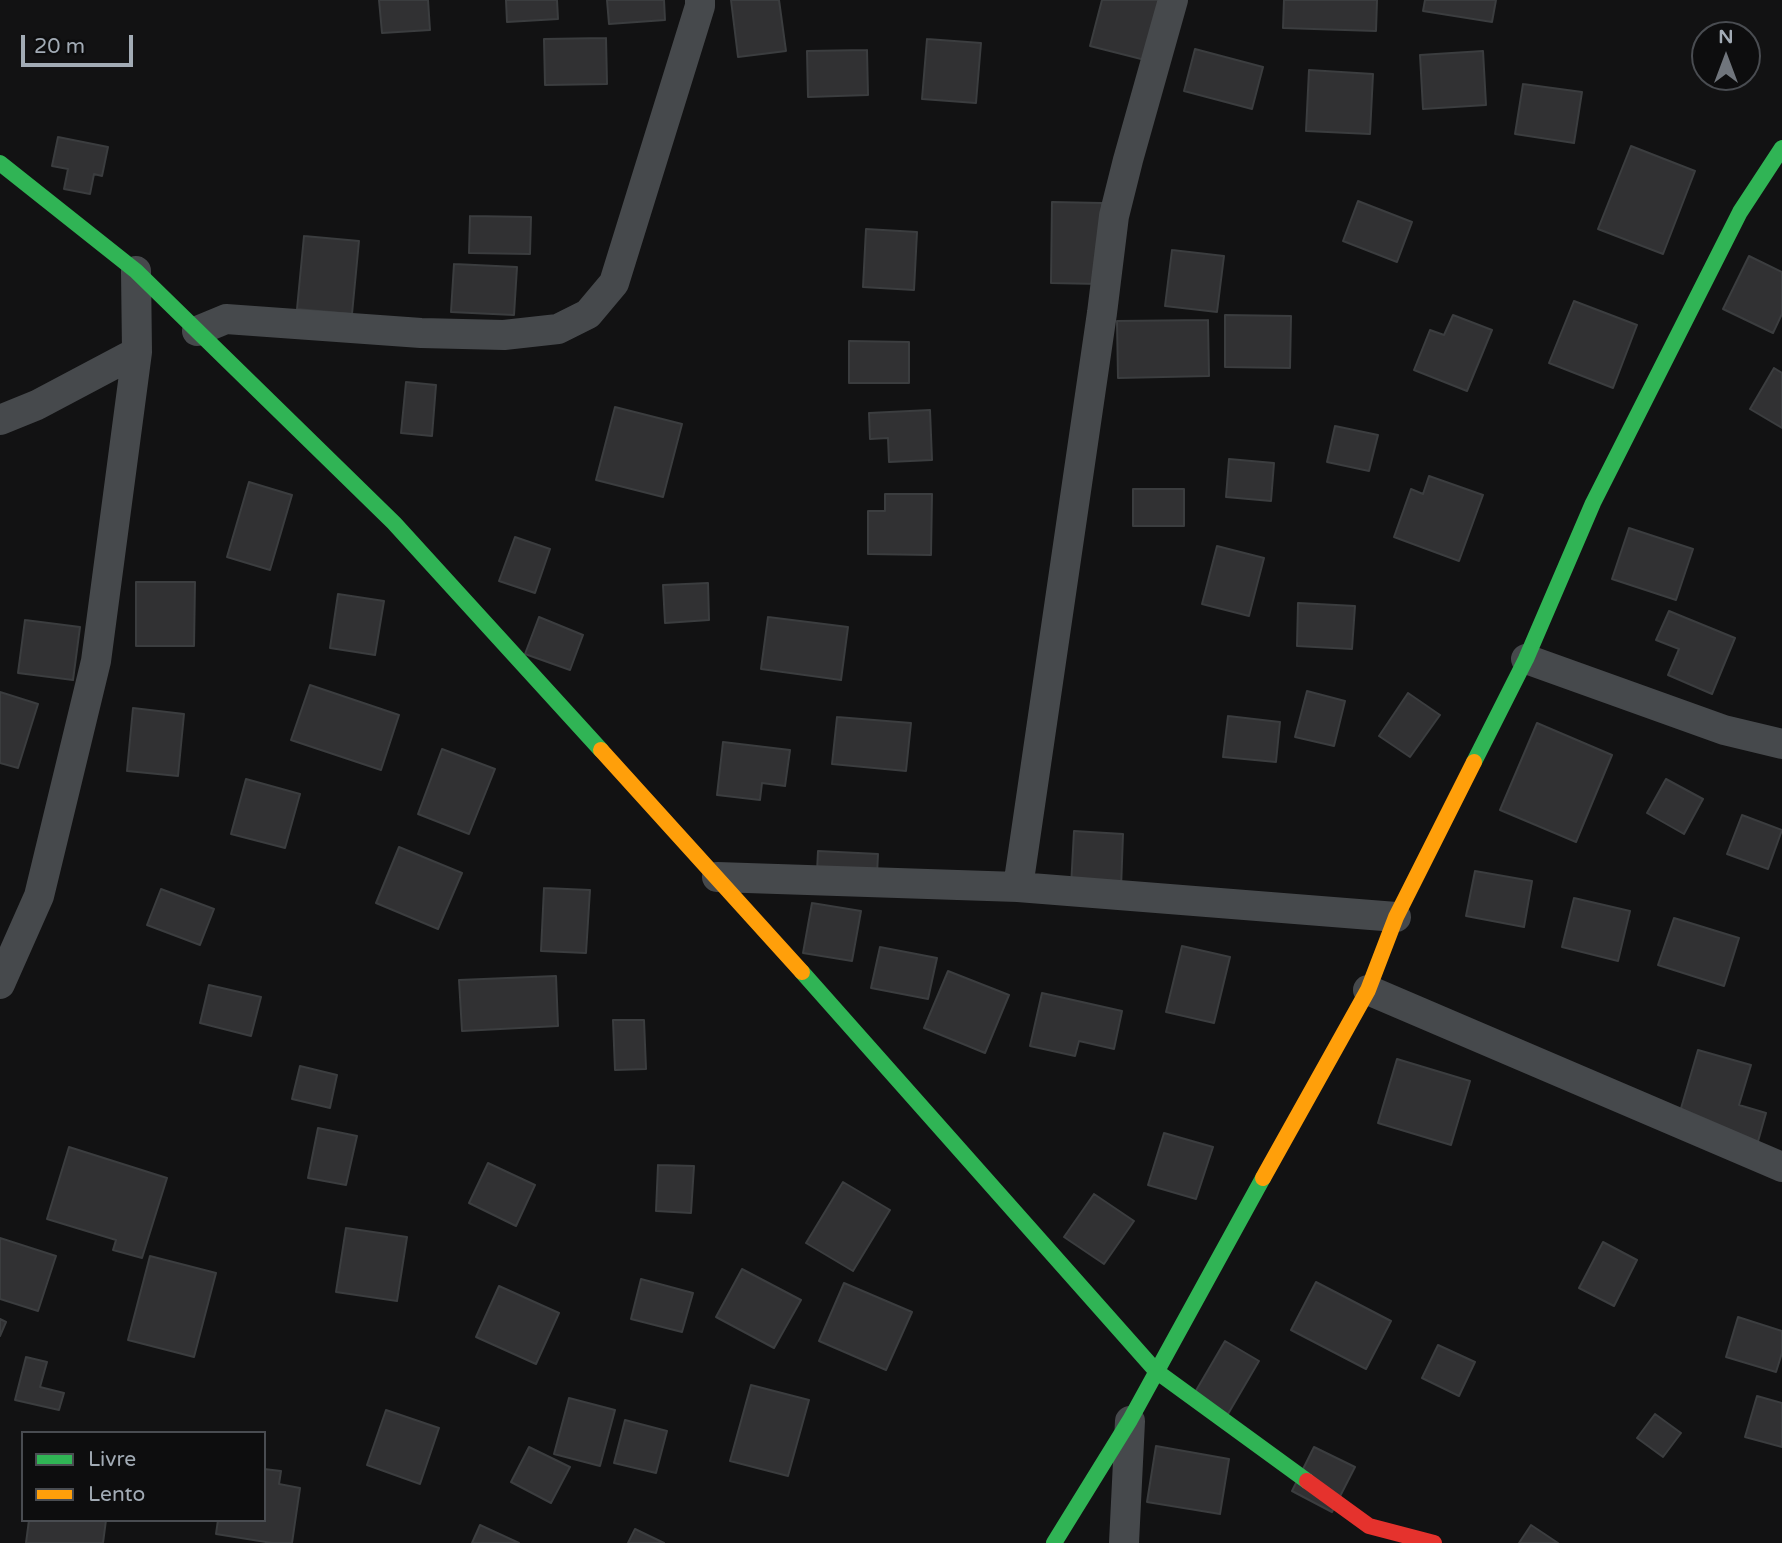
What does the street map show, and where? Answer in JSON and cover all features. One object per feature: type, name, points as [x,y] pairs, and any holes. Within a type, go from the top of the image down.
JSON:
[{"type":"street","points":[[197,331],[226,318],[421,333],[504,335],[558,329],[588,314],[614,283],[700,6],[699,0]]},
{"type":"street","points":[[1018,887],[1114,216],[1174,0]]},
{"type":"street","points":[[1054,1543],[1130,1420],[1368,990],[1396,917],[1526,659],[1593,503],[1740,212],[1782,148]]},
{"type":"street","points":[[0,163],[136,271],[394,523],[717,877],[1156,1371],[1374,1534],[1434,1543]]},
{"type":"street","points":[[0,984],[39,896],[96,661],[136,352],[136,271]]},
{"type":"street","points":[[0,420],[37,405],[136,352]]},
{"type":"street","points":[[1526,659],[1724,730],[1782,744]]},
{"type":"street","points":[[717,877],[1018,887],[1396,917]]},
{"type":"street","points":[[1368,990],[1782,1167]]},
{"type":"street","points":[[1124,1543],[1130,1420]]},
{"type":"building","points":[[379,0],[428,0],[430,30],[382,33]]},
{"type":"building","points":[[506,0],[557,0],[558,19],[507,22]]},
{"type":"building","points":[[607,0],[664,0],[665,20],[609,24]]},
{"type":"building","points":[[731,0],[779,0],[786,51],[738,57]]},
{"type":"building","points":[[1102,0],[1165,0],[1149,61],[1090,46]]},
{"type":"building","points":[[1284,0],[1377,0],[1376,31],[1283,28]]},
{"type":"building","points":[[1425,0],[1496,0],[1492,22],[1423,11]]},
{"type":"building","points":[[606,38],[607,84],[545,85],[544,39]]},
{"type":"building","points":[[927,39],[981,43],[976,103],[922,99]]},
{"type":"building","points":[[1195,49],[1263,67],[1252,109],[1184,91]]},
{"type":"building","points":[[867,50],[868,95],[808,97],[807,51]]},
{"type":"building","points":[[1483,51],[1486,105],[1423,109],[1420,55]]},
{"type":"building","points":[[1309,70],[1373,74],[1370,134],[1306,131]]},
{"type":"building","points":[[1523,84],[1582,92],[1574,143],[1515,134]]},
{"type":"building","points":[[58,137],[108,147],[102,176],[94,174],[90,194],[64,189],[68,169],[52,166]]},
{"type":"building","points":[[1631,146],[1695,171],[1663,254],[1598,229]]},
{"type":"building","points":[[1358,201],[1412,222],[1397,262],[1343,241]]},
{"type":"building","points":[[1052,202],[1102,203],[1100,284],[1051,283]]},
{"type":"building","points":[[470,216],[531,217],[530,254],[469,253]]},
{"type":"building","points":[[866,229],[917,232],[914,290],[863,287]]},
{"type":"building","points":[[304,236],[359,241],[352,314],[297,309]]},
{"type":"building","points":[[1172,250],[1224,256],[1217,312],[1165,306]]},
{"type":"building","points":[[1749,256],[1782,272],[1782,314],[1773,333],[1723,309]]},
{"type":"building","points":[[454,264],[517,267],[514,315],[451,312]]},
{"type":"building","points":[[1574,301],[1637,325],[1613,388],[1549,363]]},
{"type":"building","points":[[1225,315],[1291,316],[1290,368],[1225,367]]},
{"type":"building","points":[[1453,315],[1492,330],[1467,391],[1414,370],[1430,330],[1444,335]]},
{"type":"building","points":[[1208,320],[1209,376],[1118,378],[1117,321]]},
{"type":"building","points":[[849,341],[909,342],[909,383],[849,383]]},
{"type":"building","points":[[1774,368],[1782,373],[1782,428],[1750,409]]},
{"type":"building","points":[[406,382],[436,385],[432,436],[401,433]]},
{"type":"building","points":[[615,407],[682,424],[663,497],[596,480]]},
{"type":"building","points":[[930,410],[932,460],[889,462],[888,438],[870,439],[869,413]]},
{"type":"building","points":[[1335,426],[1378,435],[1369,471],[1327,462]]},
{"type":"building","points":[[1229,459],[1274,463],[1271,501],[1226,497]]},
{"type":"building","points":[[1429,476],[1483,495],[1459,561],[1394,537],[1411,489],[1423,494]]},
{"type":"building","points":[[249,482],[292,495],[270,570],[227,557]]},
{"type":"building","points":[[1133,489],[1184,489],[1184,526],[1133,526]]},
{"type":"building","points":[[885,494],[932,494],[931,555],[868,554],[868,511],[885,511]]},
{"type":"building","points":[[1629,528],[1693,549],[1676,600],[1612,579]]},
{"type":"building","points":[[515,537],[550,549],[535,593],[499,581]]},
{"type":"building","points":[[1217,546],[1264,558],[1249,616],[1202,604]]},
{"type":"building","points":[[136,582],[195,582],[194,646],[136,646]]},
{"type":"building","points":[[708,583],[709,620],[665,623],[663,585]]},
{"type":"building","points":[[338,594],[384,601],[375,655],[330,648]]},
{"type":"building","points":[[1298,603],[1355,606],[1352,649],[1297,646]]},
{"type":"building","points":[[1669,611],[1735,638],[1712,694],[1668,675],[1679,649],[1656,640]]},
{"type":"building","points":[[539,617],[583,635],[570,670],[525,654]]},
{"type":"building","points":[[768,617],[848,627],[841,680],[761,669]]},
{"type":"building","points":[[25,620],[80,627],[73,680],[18,673]]},
{"type":"building","points":[[310,685],[399,715],[381,770],[291,740]]},
{"type":"building","points":[[1307,691],[1345,701],[1334,746],[1295,737]]},
{"type":"building","points":[[0,692],[38,704],[18,768],[0,763]]},
{"type":"building","points":[[1408,693],[1440,715],[1410,757],[1379,736]]},
{"type":"building","points":[[133,708],[184,714],[178,776],[127,771]]},
{"type":"building","points":[[1228,716],[1280,722],[1276,762],[1223,757]]},
{"type":"building","points":[[837,717],[911,723],[906,771],[832,764]]},
{"type":"building","points":[[1537,723],[1612,755],[1576,842],[1500,810]]},
{"type":"building","points":[[723,742],[790,750],[785,786],[762,783],[760,800],[717,795]]},
{"type":"building","points":[[442,749],[495,769],[469,834],[418,814]]},
{"type":"building","points":[[246,779],[300,794],[285,848],[231,834]]},
{"type":"building","points":[[1666,779],[1703,799],[1684,834],[1647,813]]},
{"type":"building","points":[[1742,815],[1782,830],[1768,869],[1727,854]]},
{"type":"building","points":[[1074,831],[1123,834],[1121,889],[1071,887]]},
{"type":"building","points":[[399,847],[462,873],[438,929],[376,903]]},
{"type":"building","points":[[818,851],[878,854],[876,895],[816,892]]},
{"type":"building","points":[[1475,871],[1532,881],[1524,927],[1466,916]]},
{"type":"building","points":[[544,888],[590,890],[586,953],[541,951]]},
{"type":"building","points":[[161,889],[214,909],[200,945],[147,925]]},
{"type":"building","points":[[1574,898],[1630,911],[1618,961],[1562,947]]},
{"type":"building","points":[[812,903],[861,911],[852,961],[803,953]]},
{"type":"building","points":[[1674,918],[1739,938],[1724,986],[1658,965]]},
{"type":"building","points":[[1182,946],[1230,957],[1214,1023],[1166,1012]]},
{"type":"building","points":[[880,947],[937,958],[928,999],[871,988]]},
{"type":"building","points":[[948,971],[1009,995],[985,1053],[924,1028]]},
{"type":"building","points":[[556,976],[558,1026],[462,1031],[459,980]]},
{"type":"building","points":[[209,985],[261,997],[251,1036],[200,1023]]},
{"type":"building","points":[[1042,993],[1122,1011],[1114,1049],[1079,1041],[1075,1056],[1030,1046]]},
{"type":"building","points":[[613,1020],[644,1020],[646,1069],[615,1070]]},
{"type":"building","points":[[1698,1050],[1751,1065],[1739,1105],[1766,1113],[1757,1145],[1677,1122]]},
{"type":"building","points":[[1397,1059],[1470,1081],[1451,1145],[1378,1123]]},
{"type":"building","points":[[300,1066],[337,1075],[330,1108],[292,1099]]},
{"type":"building","points":[[318,1128],[357,1136],[346,1185],[308,1178]]},
{"type":"building","points":[[1164,1133],[1213,1147],[1196,1199],[1148,1185]]},
{"type":"building","points":[[69,1147],[167,1178],[142,1258],[113,1250],[116,1240],[47,1219]]},
{"type":"building","points":[[488,1163],[535,1185],[516,1226],[469,1203]]},
{"type":"building","points":[[658,1165],[694,1166],[691,1213],[656,1211]]},
{"type":"building","points":[[843,1182],[890,1210],[853,1271],[806,1243]]},
{"type":"building","points":[[1094,1194],[1134,1221],[1104,1264],[1064,1237]]},
{"type":"building","points":[[346,1228],[407,1237],[397,1301],[336,1292]]},
{"type":"building","points":[[0,1238],[56,1256],[38,1311],[0,1299]]},
{"type":"building","points":[[1603,1242],[1637,1260],[1614,1306],[1579,1288]]},
{"type":"building","points":[[150,1256],[216,1273],[194,1357],[128,1340]]},
{"type":"building","points":[[742,1269],[801,1300],[774,1348],[716,1317]]},
{"type":"building","points":[[641,1279],[693,1293],[682,1332],[631,1319]]},
{"type":"building","points":[[1316,1282],[1391,1321],[1366,1369],[1291,1330]]},
{"type":"building","points":[[844,1283],[912,1312],[886,1370],[819,1341]]},
{"type":"building","points":[[499,1286],[559,1313],[536,1364],[476,1337]]},
{"type":"building","points":[[1738,1317],[1782,1331],[1782,1353],[1776,1372],[1726,1357]]},
{"type":"building","points":[[0,1319],[6,1322],[0,1336]]},
{"type":"building","points":[[1225,1341],[1259,1361],[1228,1414],[1194,1394]]},
{"type":"building","points":[[1438,1345],[1475,1362],[1459,1396],[1422,1378]]},
{"type":"building","points":[[26,1357],[47,1362],[40,1387],[64,1393],[59,1410],[15,1400]]},
{"type":"building","points":[[751,1385],[809,1400],[788,1476],[730,1461]]},
{"type":"building","points":[[1757,1396],[1782,1403],[1782,1447],[1745,1437]]},
{"type":"building","points":[[569,1398],[615,1410],[600,1466],[554,1454]]},
{"type":"building","points":[[386,1410],[439,1428],[420,1484],[367,1465]]},
{"type":"building","points":[[1655,1414],[1681,1433],[1663,1457],[1637,1438]]},
{"type":"building","points":[[625,1420],[667,1431],[656,1473],[614,1463]]},
{"type":"building","points":[[1156,1446],[1229,1459],[1220,1514],[1147,1502]]},
{"type":"building","points":[[529,1447],[570,1467],[551,1503],[511,1482]]},
{"type":"building","points":[[1314,1447],[1355,1467],[1332,1512],[1292,1491]]},
{"type":"building","points":[[266,1469],[281,1471],[279,1484],[300,1488],[292,1543],[272,1543],[216,1534],[218,1522],[266,1522]]},
{"type":"building","points":[[29,1522],[106,1522],[103,1543],[26,1543]]},
{"type":"building","points":[[480,1525],[519,1543],[472,1543]]},
{"type":"building","points":[[1531,1525],[1558,1543],[1519,1543]]},
{"type":"building","points":[[635,1529],[664,1543],[628,1543]]},
{"type":"traffic: fast","points":[[1474,762],[1526,659],[1593,503],[1740,212],[1782,148]]},
{"type":"traffic: fast","points":[[0,163],[136,271],[394,523],[601,750]]},
{"type":"traffic: fast","points":[[802,972],[1156,1371],[1307,1481]]},
{"type":"traffic: fast","points":[[1054,1543],[1130,1420],[1263,1178]]},
{"type":"traffic: slow","points":[[601,750],[802,972]]},
{"type":"traffic: slow","points":[[1263,1178],[1368,990],[1396,917],[1474,762]]},
{"type":"traffic: jam","points":[[1307,1481],[1369,1526],[1434,1543]]}]
